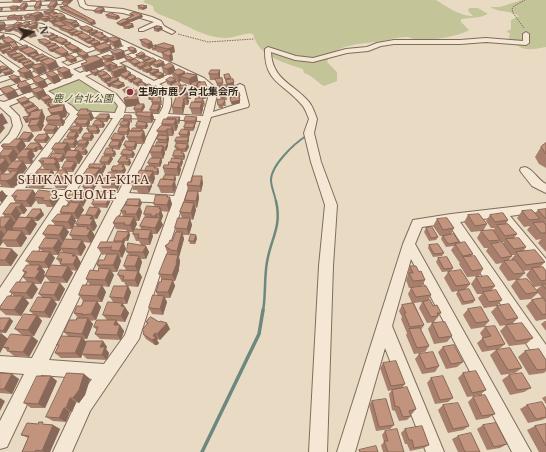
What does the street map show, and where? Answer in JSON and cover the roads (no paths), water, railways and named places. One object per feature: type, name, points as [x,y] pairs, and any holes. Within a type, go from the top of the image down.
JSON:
[{"type":"street","points":[[81,0],[83,7],[99,10],[123,11],[134,14],[159,22],[161,27],[172,32]]},
{"type":"street","points":[[0,5],[61,2],[55,11]]},
{"type":"street","points":[[99,10],[116,4]]},
{"type":"street","points":[[0,14],[55,11],[183,71],[208,84],[214,90],[207,117],[131,339],[84,405],[62,452]]},
{"type":"street","points":[[114,14],[123,11]]},
{"type":"street","points":[[121,19],[134,14]]},
{"type":"street","points":[[136,22],[147,18]]},
{"type":"street","points":[[0,42],[12,36],[72,19]]},
{"type":"street","points":[[141,30],[159,22]]},
{"type":"street","points":[[0,23],[32,23],[52,25],[88,50]]},
{"type":"street","points":[[318,452],[326,266],[331,205],[314,155],[309,133],[312,119],[306,104],[273,74],[268,59],[268,49],[296,58],[313,60],[321,59],[346,50],[368,49],[379,44],[394,42],[460,42],[486,40],[526,43],[526,34]]},
{"type":"street","points":[[0,35],[12,36],[20,40],[118,100],[122,106],[118,115],[0,300]]},
{"type":"street","points":[[0,80],[117,40]]},
{"type":"street","points":[[0,93],[130,46]]},
{"type":"street","points":[[0,115],[5,106],[142,52]]},
{"type":"street","points":[[0,57],[21,73]]},
{"type":"street","points":[[0,440],[167,107],[168,98],[162,89],[114,63]]},
{"type":"street","points":[[154,84],[183,71]]},
{"type":"street","points":[[42,91],[69,108],[75,114],[207,117],[218,114],[232,107],[244,105],[240,86]]},
{"type":"street","points":[[0,150],[14,135],[18,128],[16,116],[5,106]]},
{"type":"street","points":[[0,214],[75,114]]},
{"type":"street","points":[[525,170],[536,183],[546,188]]},
{"type":"street","points":[[0,191],[179,199]]},
{"type":"street","points":[[346,452],[409,244],[417,223],[546,207]]},
{"type":"street","points":[[500,212],[546,269]]},
{"type":"street","points":[[451,218],[546,359]]},
{"type":"street","points":[[409,244],[522,452]]},
{"type":"street","points":[[384,326],[435,452]]},
{"type":"street","points":[[0,364],[107,372]]},
{"type":"waterway","points":[[276,202],[271,183],[272,174],[284,155],[306,136]]},
{"type":"waterway","points":[[263,311],[267,262],[278,218],[276,201]]},
{"type":"waterway","points":[[202,452],[259,334],[263,310]]},
{"type":"place","name":"生駒市鹿ノ台北集会所","points":[[130,92]]},
{"type":"district","name":"SHIKANODAI-KITA 3-CHOME","points":[[84,188]]},
{"type":"park label","name":"鹿ノ台北公園","points":[[83,99]]}]
